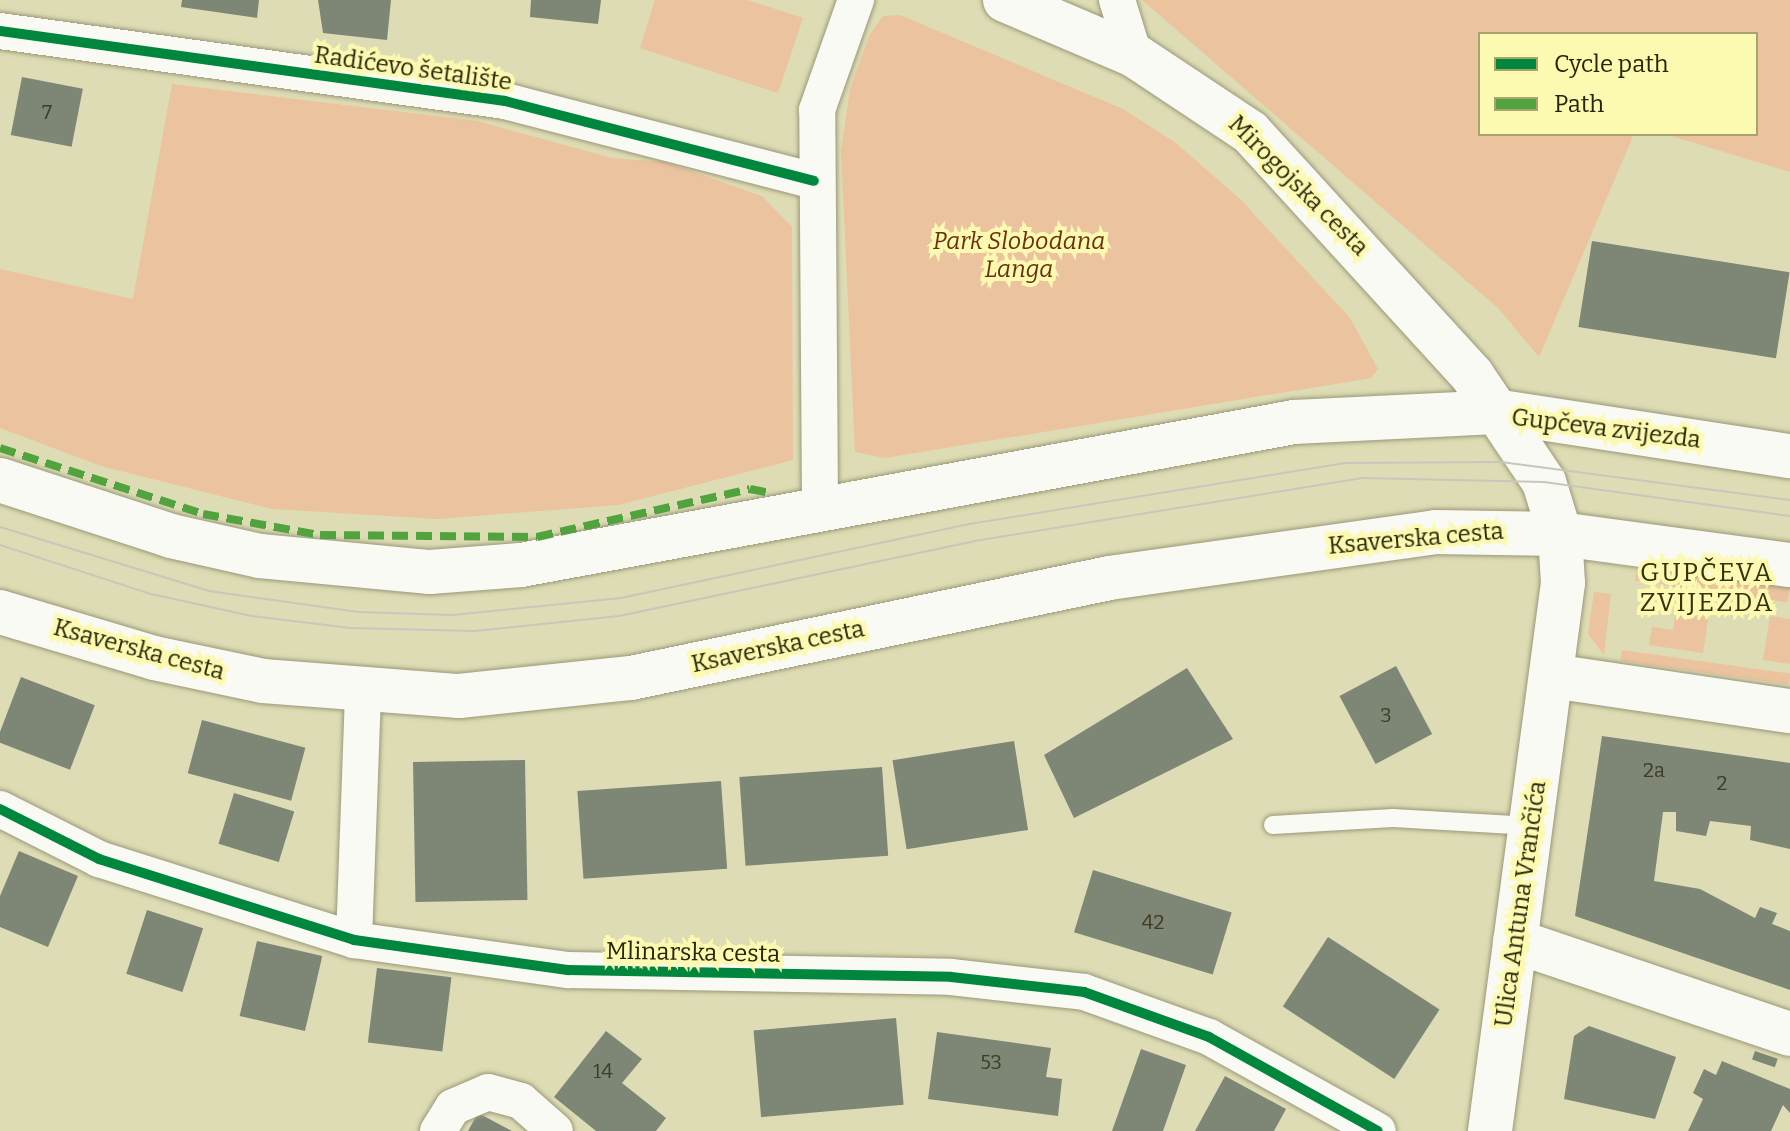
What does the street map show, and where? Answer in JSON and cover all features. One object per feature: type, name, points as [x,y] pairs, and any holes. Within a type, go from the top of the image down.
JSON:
[{"type":"main road","name":"Mirogojska cesta","points":[[1005,0],[1134,55],[1250,132],[1332,215],[1501,412]]},
{"type":"main road","name":"Gupčeva zvijezda","points":[[1501,412],[1790,456]]},
{"type":"main road","name":"Gupčeva zvijezda","points":[[1501,412],[1544,482],[1560,534],[1563,583],[1552,676]]},
{"type":"main road","points":[[0,480],[200,543],[346,568],[430,572],[521,565],[820,504],[1294,422],[1501,412]]},
{"type":"main road","name":"Ksaverska cesta","points":[[0,612],[154,658],[363,691],[459,696],[631,678],[1109,578],[1346,542],[1453,531],[1560,534]]},
{"type":"main road","points":[[1560,534],[1790,565]]},
{"type":"main road","points":[[1552,676],[1790,711]]},
{"type":"main road","name":"Ulica Antuna Vrančića","points":[[1490,1131],[1552,676]]},
{"type":"main road","points":[[1515,941],[1790,1034]]},
{"type":"street","points":[[820,504],[814,181],[817,110],[856,0]]},
{"type":"street","points":[[1117,0],[1134,55]]},
{"type":"street","name":"Radićevo šetalište","points":[[0,31],[505,101],[814,181]]},
{"type":"street","points":[[354,940],[363,691]]},
{"type":"street","name":"Mlinarska cesta","points":[[0,809],[99,859],[354,940],[568,970],[951,977],[1084,992],[1209,1037],[1378,1131]]},
{"type":"street","points":[[438,1131],[453,1107],[488,1092],[521,1101],[555,1131]]},
{"type":"lane","points":[[1273,825],[1393,818],[1531,826]]},
{"type":"green space","points":[[655,0],[748,0],[803,18],[778,93],[640,48]]},
{"type":"green space","points":[[1142,0],[1790,0],[1790,172],[1672,136],[1758,136],[1758,32],[1478,32],[1478,136],[1633,136],[1539,357],[1499,309]]},
{"type":"green space","name":"Park Slobodana Langa","points":[[900,15],[1123,109],[1176,143],[1240,199],[1350,318],[1378,369],[1371,378],[885,458],[855,452],[841,151],[850,89],[870,34],[883,16]]},
{"type":"green space","points":[[172,84],[477,121],[612,158],[665,162],[762,196],[792,227],[793,460],[618,505],[437,519],[272,509],[101,466],[0,428],[0,269],[133,299]]},
{"type":"green space","points":[[1638,560],[1790,581],[1788,602],[1635,581]]},
{"type":"green space","points":[[1594,592],[1611,594],[1604,655],[1588,634]]},
{"type":"green space","points":[[1677,602],[1710,607],[1703,653],[1649,645],[1652,627],[1673,630]]},
{"type":"green space","points":[[1770,616],[1790,619],[1790,664],[1763,660]]},
{"type":"green space","points":[[1622,650],[1790,674],[1789,685],[1620,661]]},
{"type":"building","points":[[182,0],[259,0],[257,18],[181,7]]},
{"type":"building","points":[[318,0],[391,0],[387,40],[323,33]]},
{"type":"building","points":[[531,0],[601,0],[598,24],[530,17]]},
{"type":"building","points":[[22,77],[83,89],[72,147],[11,135]]},
{"type":"building","points":[[1592,241],[1790,272],[1776,358],[1578,327]]},
{"type":"building","points":[[1396,666],[1432,734],[1376,764],[1339,696]]},
{"type":"building","points":[[1187,668],[1233,739],[1074,818],[1044,755]]},
{"type":"building","points":[[21,677],[95,705],[70,770],[0,743],[0,732]]},
{"type":"building","points":[[202,720],[305,748],[291,801],[188,773]]},
{"type":"building","points":[[1602,736],[1790,763],[1790,849],[1750,840],[1751,826],[1710,821],[1706,836],[1676,831],[1676,812],[1663,812],[1654,881],[1700,889],[1755,918],[1760,907],[1777,913],[1772,924],[1790,931],[1790,990],[1575,916]]},
{"type":"building","points":[[1014,741],[1028,830],[907,849],[893,760]]},
{"type":"building","points":[[525,760],[527,900],[415,902],[413,762]]},
{"type":"building","points":[[882,767],[888,856],[746,866],[739,777]]},
{"type":"building","points":[[721,781],[727,869],[583,879],[577,791]]},
{"type":"building","points":[[234,793],[294,811],[279,862],[219,844]]},
{"type":"building","points":[[19,851],[78,876],[48,947],[0,927],[0,896]]},
{"type":"building","points":[[1093,870],[1232,912],[1213,975],[1074,932]]},
{"type":"building","points":[[147,910],[203,928],[182,992],[126,974]]},
{"type":"building","points":[[1328,937],[1440,1009],[1394,1079],[1283,1007]]},
{"type":"building","points":[[257,941],[322,956],[305,1031],[240,1016]]},
{"type":"building","points":[[377,968],[451,977],[442,1052],[368,1042]]},
{"type":"building","points":[[896,1018],[904,1105],[761,1117],[754,1030]]},
{"type":"building","points":[[1589,1026],[1676,1057],[1655,1119],[1564,1099],[1574,1036]]},
{"type":"building","points":[[606,1031],[642,1059],[622,1083],[666,1118],[656,1131],[596,1131],[554,1097]]},
{"type":"building","points":[[937,1032],[1051,1048],[1046,1077],[1062,1079],[1058,1116],[928,1099]]},
{"type":"building","points":[[1141,1049],[1186,1065],[1163,1131],[1112,1131]]},
{"type":"building","points":[[1755,1051],[1778,1059],[1775,1067],[1752,1060]]},
{"type":"building","points":[[1722,1061],[1790,1089],[1790,1113],[1783,1105],[1771,1131],[1688,1131],[1703,1099],[1693,1093],[1704,1069],[1716,1075]]},
{"type":"building","points":[[1225,1076],[1286,1109],[1274,1131],[1195,1131]]},
{"type":"building","points":[[478,1113],[512,1131],[468,1131]]},
{"type":"tram line","points":[[0,527],[209,591],[359,612],[452,615],[621,598],[969,524],[1344,463],[1501,462],[1790,500]]},
{"type":"tram line","points":[[0,545],[151,594],[252,616],[350,628],[475,631],[619,616],[974,541],[1363,478],[1544,482],[1790,516]]},
{"type":"marked path","points":[[0,448],[203,514],[320,535],[537,537],[750,489],[770,493]]},
{"type":"cycle path","points":[[0,31],[505,101],[814,181]]},
{"type":"cycle path","points":[[0,809],[99,859],[354,940],[568,970],[951,977],[1084,992],[1209,1037],[1378,1131]]},
{"type":"district","name":"GUPČEVA ZVIJEZDA","points":[[1707,588]]}]
